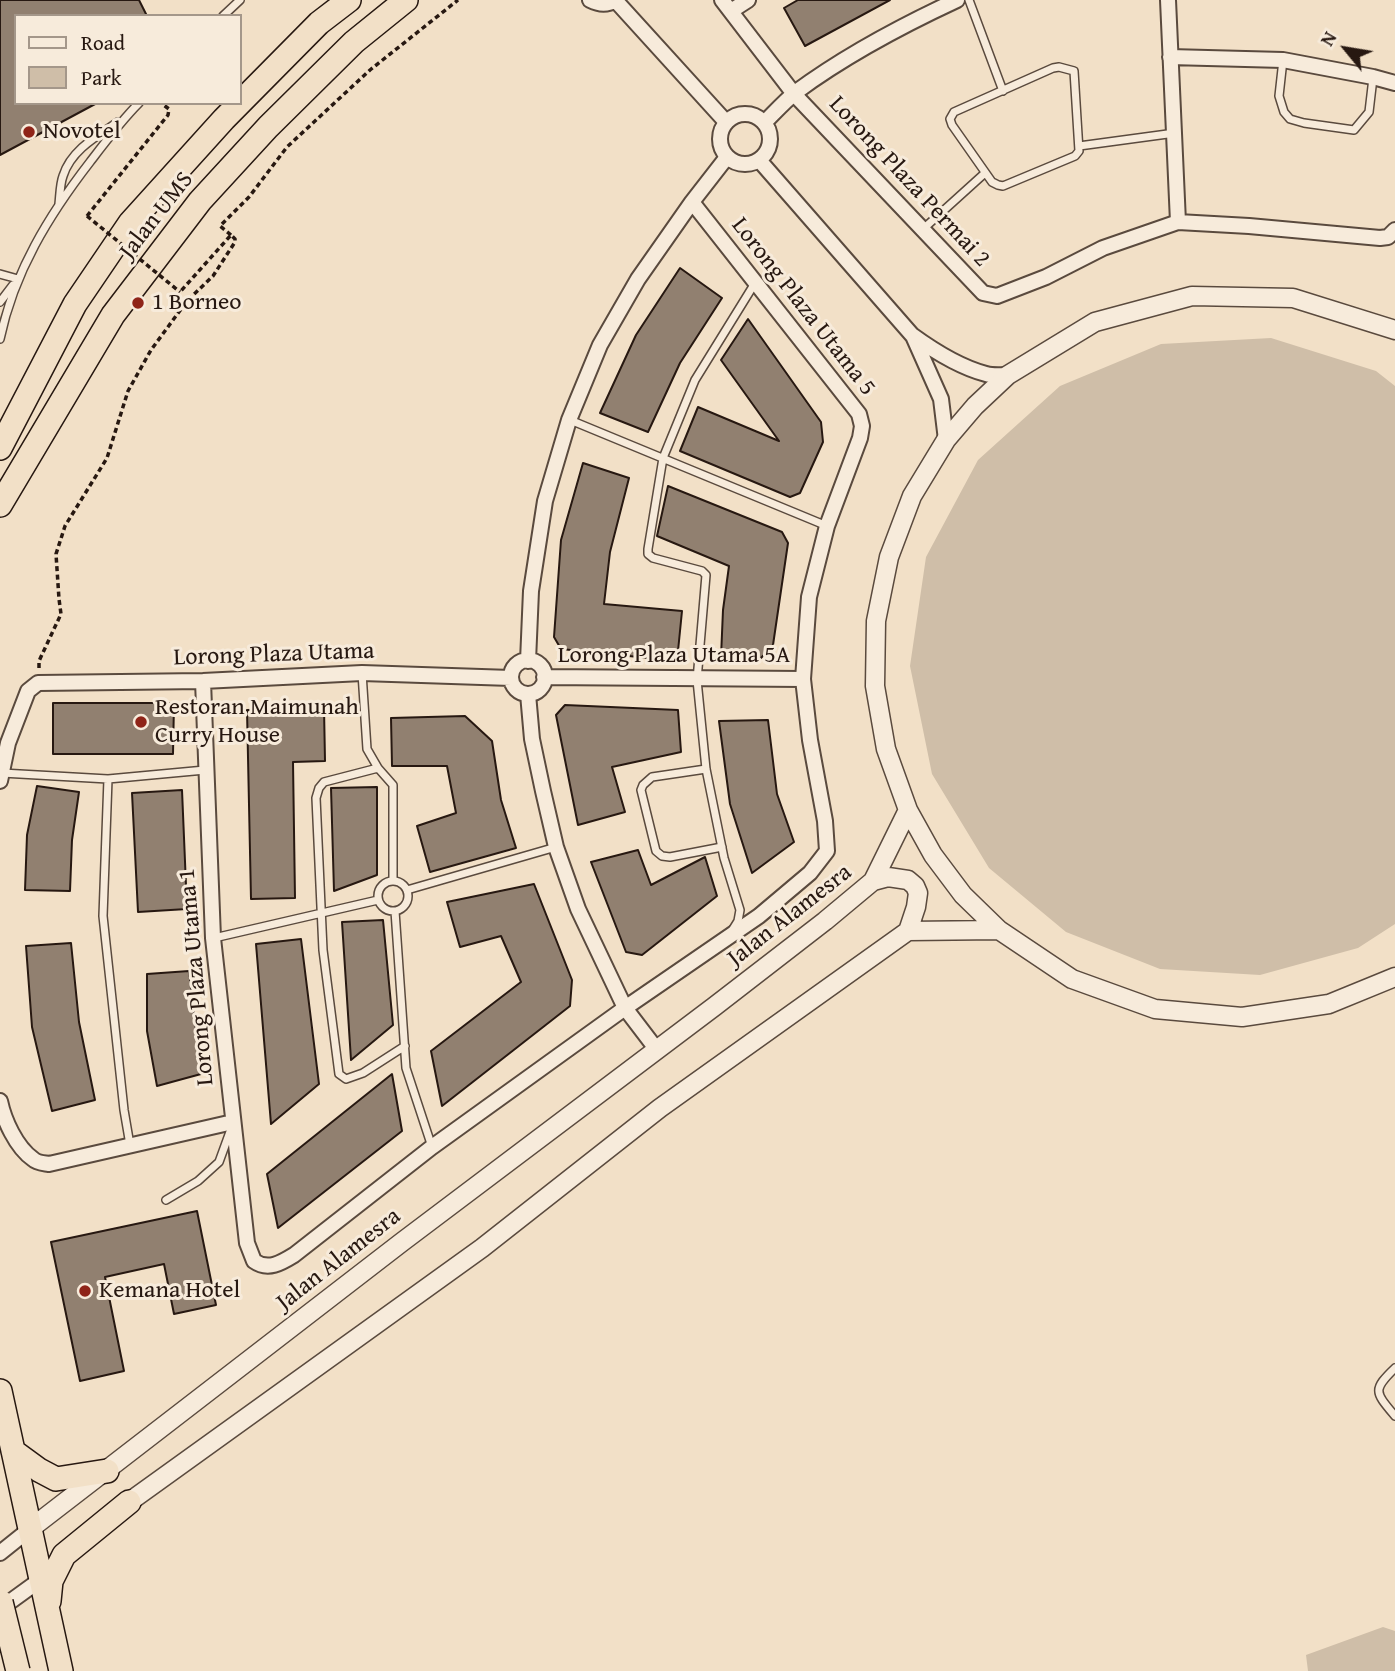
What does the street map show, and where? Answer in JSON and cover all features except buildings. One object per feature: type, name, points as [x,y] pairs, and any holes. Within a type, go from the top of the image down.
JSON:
[{"type":"highway","name":"Jalan UMS","points":[[2,501],[113,315],[200,201],[268,127],[354,42],[406,0]]},
{"type":"highway","name":"Jalan UMS","points":[[242,101],[318,23],[345,2]]},
{"type":"highway","name":"Jalan UMS","points":[[1,446],[75,304],[130,223],[238,105]]},
{"type":"highway","points":[[0,522],[2,501]]},
{"type":"highway","points":[[0,1391],[61,1671]]},
{"type":"highway","points":[[13,1451],[56,1479],[107,1471]]},
{"type":"highway","points":[[47,1611],[51,1581],[64,1556],[129,1502]]},
{"type":"highway","points":[[0,1596],[18,1671]]},
{"type":"street","points":[[590,0],[602,5],[616,0],[726,121]]},
{"type":"street","points":[[748,0],[727,6],[794,94]]},
{"type":"street","name":"Lorong Plaza Permai 2","points":[[765,122],[794,94],[849,56],[906,23],[957,0]]},
{"type":"street","points":[[1168,0],[1178,222]]},
{"type":"street","points":[[1170,57],[1283,60],[1395,83]]},
{"type":"street","name":"Lorong Plaza Permai 2","points":[[794,94],[983,293],[997,296],[1046,277],[1103,248],[1178,222],[1380,238],[1388,237],[1395,230]]},
{"type":"street","points":[[750,114],[765,122],[771,138],[765,154],[751,164],[734,162],[727,157],[722,151],[720,135],[726,121],[733,116],[750,114]]},
{"type":"street","points":[[528,660],[531,591],[545,501],[569,420],[600,345],[638,279],[727,157]]},
{"type":"street","points":[[759,160],[912,335],[936,353],[965,366],[988,374],[1008,375]]},
{"type":"street","name":"Lorong Plaza Utama 5","points":[[258,1265],[274,1266],[294,1255],[432,1147],[625,1008],[759,916],[810,873],[827,850],[803,679],[809,597],[827,526],[862,426],[859,414],[692,202]]},
{"type":"street","points":[[1393,326],[1293,298],[1192,296],[1095,323],[1008,375],[975,406],[946,440],[912,496],[888,557],[876,621],[875,685],[886,750],[908,810],[933,855],[963,895],[999,930],[1072,979],[1155,1009],[1242,1017],[1329,1004],[1395,977]]},
{"type":"street","points":[[912,335],[940,399],[946,440]]},
{"type":"street","points":[[528,660],[541,668],[544,677],[541,687],[533,694],[523,694],[514,688],[511,678],[514,667],[528,660]]},
{"type":"street","name":"Lorong Plaza Utama","points":[[38,683],[203,681],[362,673],[511,678]]},
{"type":"street","name":"Lorong Plaza Utama 5A","points":[[544,677],[803,679]]},
{"type":"street","name":"Lorong Plaza Utama 1","points":[[203,681],[213,938],[247,1243],[258,1265]]},
{"type":"street","points":[[1,777],[8,743],[28,691],[38,683]]},
{"type":"street","points":[[528,694],[532,739],[542,791],[556,847],[578,909],[625,1008],[657,1050]]},
{"type":"street","points":[[873,881],[908,810]]},
{"type":"street","name":"Jalan Alamesra","points":[[30,1529],[825,921],[873,881],[888,877],[908,880],[915,886],[918,893],[916,907],[908,931]]},
{"type":"street","points":[[129,1502],[482,1248],[660,1108],[908,931],[999,930]]},
{"type":"street","points":[[0,1101],[11,1132],[26,1153],[35,1162],[49,1164],[233,1122]]},
{"type":"street","points":[[0,1553],[30,1529]]},
{"type":"street","points":[[0,1609],[40,1580]]},
{"type":"lane","points":[[225,14],[240,0]]},
{"type":"lane","points":[[969,0],[1003,91]]},
{"type":"lane","points":[[1283,60],[1279,96],[1283,112],[1290,119],[1304,123],[1354,130],[1369,113],[1373,77]]},
{"type":"lane","points":[[1053,68],[1074,71],[1079,146],[1075,156],[1003,186],[992,182],[950,119],[954,112],[1003,91],[1053,68]]},
{"type":"lane","points":[[0,339],[18,279],[33,246],[59,204],[122,120],[137,105]]},
{"type":"lane","points":[[59,204],[63,175],[74,155],[92,139],[122,120]]},
{"type":"lane","points":[[1079,146],[1175,133]]},
{"type":"lane","points":[[922,230],[985,173]]},
{"type":"lane","points":[[0,274],[18,279]]},
{"type":"lane","points":[[0,302],[18,279]]},
{"type":"lane","points":[[729,936],[738,921],[740,910],[722,847],[706,769],[697,680],[706,575],[705,572],[653,558],[648,554],[648,549],[663,458],[695,380],[755,282]]},
{"type":"lane","points":[[569,420],[827,526]]},
{"type":"lane","points":[[362,673],[368,749],[378,768],[393,785],[393,881]]},
{"type":"lane","points":[[378,768],[324,782],[319,788],[316,798],[323,950],[339,1074],[346,1079],[363,1073],[405,1046]]},
{"type":"lane","points":[[706,769],[652,777],[641,790],[656,851],[662,856],[670,857],[722,847]]},
{"type":"lane","points":[[1,777],[108,779],[205,770]]},
{"type":"lane","points":[[108,779],[103,916],[122,1099],[130,1145]]},
{"type":"lane","points":[[407,890],[556,847]]},
{"type":"lane","points":[[388,881],[393,881],[401,883],[407,890],[408,901],[401,910],[386,910],[378,900],[381,887],[388,881]]},
{"type":"lane","points":[[213,938],[378,900]]},
{"type":"lane","points":[[395,911],[406,1068],[432,1147]]},
{"type":"lane","points":[[166,1200],[198,1181],[219,1162],[233,1122]]},
{"type":"lane","points":[[1395,1368],[1379,1383],[1378,1390],[1381,1399],[1395,1416]]},
{"type":"path","points":[[38,683],[39,661],[61,614],[56,554],[65,526],[107,458],[128,391],[151,351],[187,301],[213,276],[235,242],[220,226],[249,197],[287,148],[370,70],[458,0]]},
{"type":"path","points":[[164,105],[169,109],[168,115],[87,216],[180,292],[231,235]]},
{"type":"green space","points":[[1271,338],[1376,371],[1395,386],[1395,924],[1358,948],[1260,975],[1160,969],[1066,932],[989,868],[932,774],[910,666],[926,557],[978,460],[1060,386],[1161,344]]},
{"type":"green space","points":[[1383,1627],[1395,1631],[1395,1671],[1308,1671],[1306,1655]]},
{"type":"place","name":"Novotel","points":[[29,132]]},
{"type":"place","name":"1 Borneo","points":[[138,303]]},
{"type":"place","name":"Restoran Maimunah Curry House","points":[[141,722]]},
{"type":"place","name":"Kemana Hotel","points":[[85,1291]]}]
